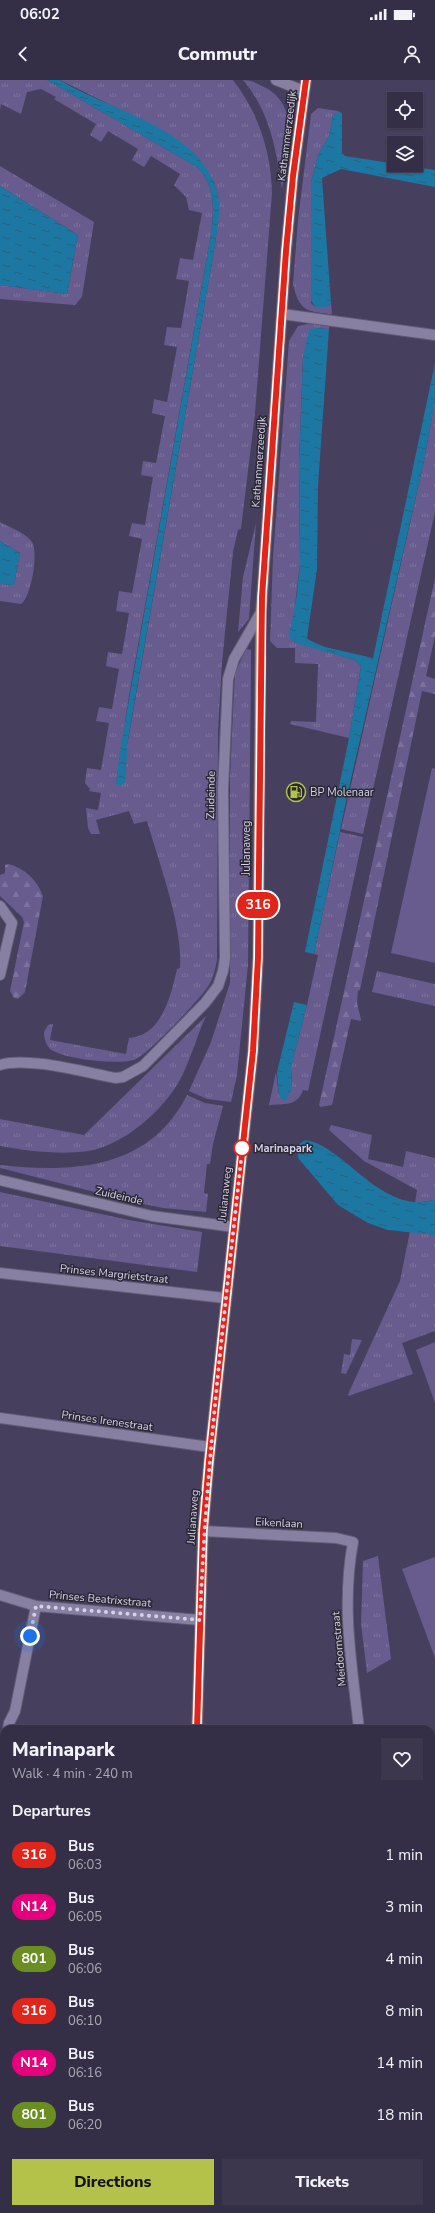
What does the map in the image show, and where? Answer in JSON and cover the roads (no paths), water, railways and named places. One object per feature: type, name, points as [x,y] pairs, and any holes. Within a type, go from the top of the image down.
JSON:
[{"type":"main road","name":"Kathammerzeedijk","points":[[261,612],[293,176],[306,80]]},
{"type":"main road","name":"Julianaweg","points":[[197,1725],[203,1531],[225,1298],[253,1051],[256,999],[261,612]]},
{"type":"street","points":[[276,80],[304,91]]},
{"type":"street","points":[[282,314],[435,335]]},
{"type":"street","name":"Zuideinde","points":[[0,1066],[12,1063],[50,1065],[116,1078],[130,1074],[146,1062],[204,1003],[218,986],[223,972],[224,958],[223,789],[228,679],[234,659],[261,612]]},
{"type":"street","points":[[0,906],[6,912],[12,923],[0,975]]},
{"type":"street","name":"Zuideinde","points":[[0,1180],[152,1216],[234,1227]]},
{"type":"street","name":"Prinses Margrietstraat","points":[[0,1273],[225,1298]]},
{"type":"street","name":"Prinses Irenestraat","points":[[0,1418],[210,1448]]},
{"type":"street","name":"Eikenlaan","points":[[203,1531],[336,1538],[353,1542]]},
{"type":"street","name":"Meidoornstraat","points":[[353,1542],[348,1567],[346,1616],[359,1725]]},
{"type":"street","name":"Prinses Beatrixstraat","points":[[0,1595],[36,1606],[200,1620]]},
{"type":"street","points":[[6,1725],[15,1711],[36,1606]]},
{"type":"water","points":[[47,80],[60,80],[80,91],[150,123],[172,136],[192,151],[207,169],[217,191],[219,204],[219,218],[215,245],[128,739],[125,782],[122,785],[118,785],[116,783],[121,745],[211,234],[213,207],[211,190],[208,182],[197,167]]},
{"type":"water","points":[[338,111],[342,113],[342,153],[345,156],[387,163],[387,172],[423,172],[423,168],[435,170],[435,187],[341,169],[322,178],[331,303],[327,307],[315,307],[311,300],[311,182],[318,155],[329,136],[333,115],[337,114]]},
{"type":"water","points":[[0,186],[78,235],[67,294],[0,285]]},
{"type":"water","points":[[315,328],[329,329],[318,486],[317,569],[307,638],[309,640],[325,647],[373,658],[435,363],[435,401],[424,461],[348,792],[314,954],[305,952],[349,738],[361,666],[355,660],[298,644],[290,639],[289,635],[297,594],[300,563],[299,463],[303,357],[309,330]]},
{"type":"water","points":[[0,541],[20,553],[14,585],[0,584]]},
{"type":"water","points":[[294,1002],[307,1005],[291,1067],[292,1089],[285,1101],[279,1096],[277,1072]]},
{"type":"water","points":[[305,1140],[319,1144],[328,1149],[374,1185],[392,1196],[413,1202],[435,1200],[435,1235],[388,1230],[368,1223],[338,1205],[298,1158],[297,1146]]},
{"type":"place","name":"BP Molenaar","points":[[296,792]]},
{"type":"place","name":"Marinapark","points":[[242,1148]]}]
